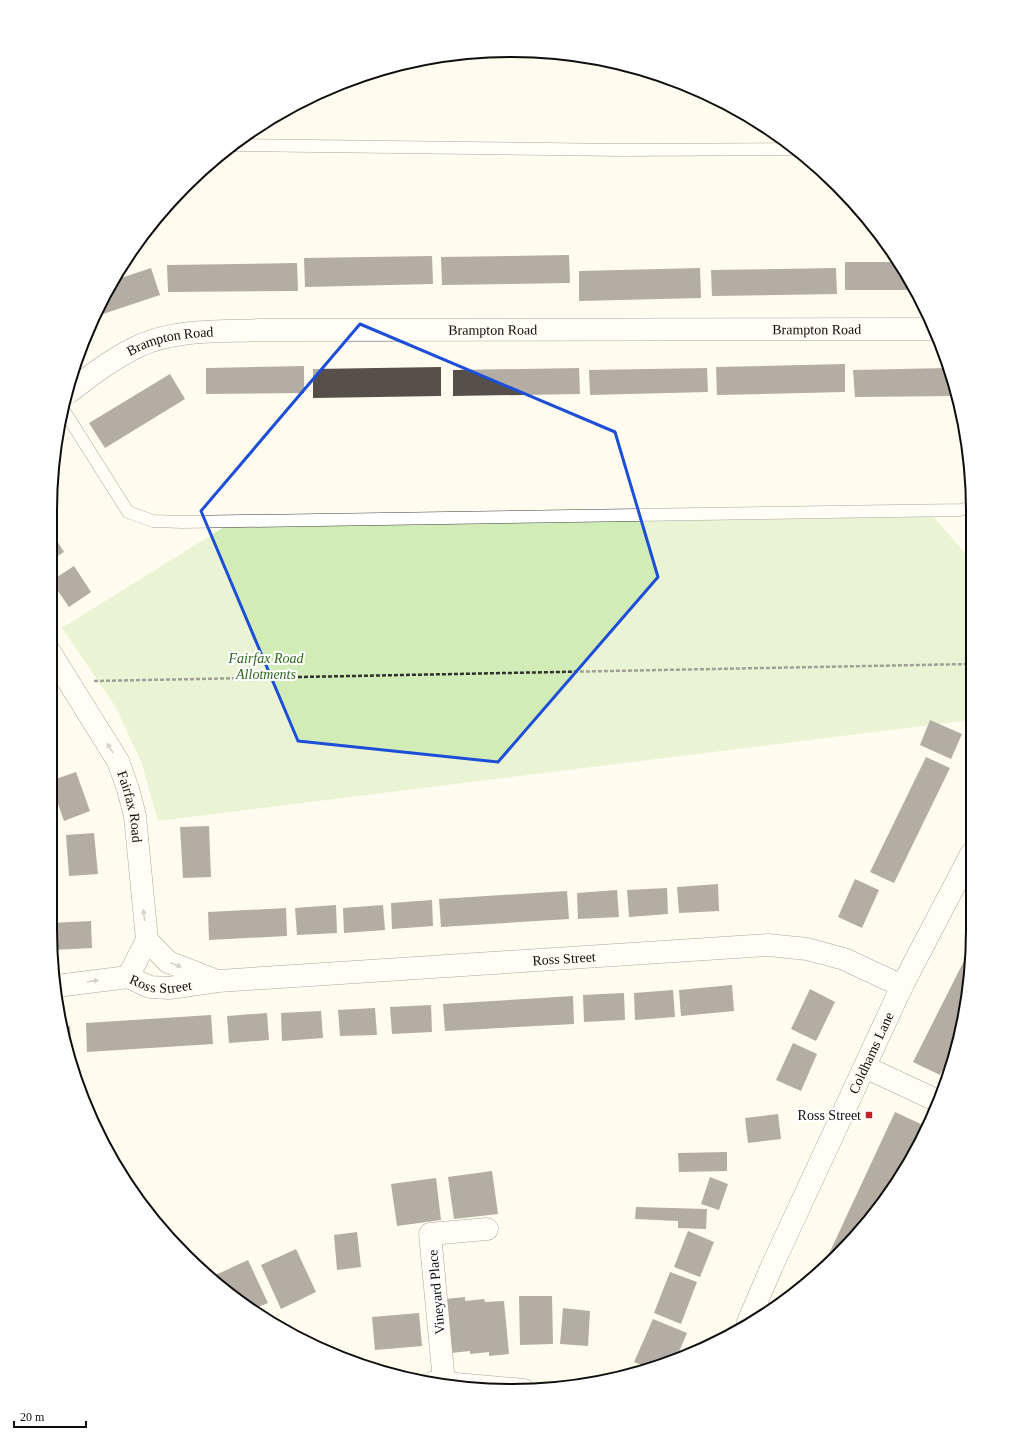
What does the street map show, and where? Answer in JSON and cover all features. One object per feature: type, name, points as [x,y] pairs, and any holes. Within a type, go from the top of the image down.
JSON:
[{"type":"street","name":"Brampton Road","points":[[74,389],[106,365],[139,345],[168,336],[190,334],[267,330],[927,329]]},
{"type":"street","name":"Fairfax Road","points":[[57,663],[118,761],[128,789],[135,816],[147,940]]},
{"type":"street","name":"Coldhams Lane","points":[[751,1315],[902,986],[966,864]]},
{"type":"street","points":[[128,977],[147,940]]},
{"type":"street","name":"Ross Street","points":[[147,940],[168,962],[218,981]]},
{"type":"street","name":"Ross Street","points":[[61,986],[128,977],[150,987],[169,988],[218,981],[768,945],[808,949],[844,959],[902,986]]},
{"type":"street","points":[[865,1067],[933,1099]]},
{"type":"street","name":"Vineyard Place","points":[[439,1378],[430,1234],[487,1229]]},
{"type":"lane","points":[[243,145],[620,150],[785,149]]},
{"type":"lane","points":[[67,416],[128,512],[153,521],[190,522],[952,510],[966,508]]},
{"type":"path","points":[[68,681],[966,664]]},
{"type":"highlighted area","points":[[360,324],[615,432],[658,577],[498,762],[298,741],[201,511]]},
{"type":"green space","name":"Fairfax Road Allotments","points":[[933,516],[966,554],[966,721],[158,821],[141,761],[115,706],[62,628],[224,527]]},
{"type":"building","points":[[569,255],[570,283],[442,285],[441,257]]},
{"type":"building","points":[[432,256],[433,284],[305,287],[304,258]]},
{"type":"building","points":[[845,262],[891,262],[908,290],[845,290]]},
{"type":"building","points":[[297,263],[298,291],[168,292],[167,265]]},
{"type":"building","points":[[151,268],[160,295],[102,314],[122,278]]},
{"type":"building","points":[[700,268],[701,298],[579,301],[579,271]]},
{"type":"building","points":[[836,268],[837,294],[712,296],[711,270]]},
{"type":"building","points":[[845,364],[845,392],[717,395],[716,367]]},
{"type":"building","points":[[304,366],[304,393],[206,394],[206,368]]},
{"type":"building","points":[[441,367],[441,396],[313,398],[313,369]]},
{"type":"building","points":[[579,368],[580,394],[453,396],[453,370]]},
{"type":"building","points":[[707,368],[708,392],[590,395],[589,370]]},
{"type":"building","points":[[943,368],[951,396],[855,397],[853,370]]},
{"type":"building","points":[[170,374],[185,399],[105,448],[89,423]]},
{"type":"building","points":[[57,541],[64,552],[57,556]]},
{"type":"building","points":[[74,566],[91,592],[69,607],[57,590],[57,577]]},
{"type":"building","points":[[930,720],[962,734],[951,759],[920,745]]},
{"type":"building","points":[[926,757],[950,768],[894,883],[870,872]]},
{"type":"building","points":[[76,772],[90,811],[64,821],[57,801],[57,779]]},
{"type":"building","points":[[209,826],[211,877],[183,878],[180,827]]},
{"type":"building","points":[[94,833],[98,874],[69,876],[66,835]]},
{"type":"building","points":[[855,879],[879,890],[862,928],[838,917]]},
{"type":"building","points":[[718,884],[719,911],[679,913],[677,887]]},
{"type":"building","points":[[667,888],[668,914],[629,917],[627,890]]},
{"type":"building","points":[[617,890],[619,917],[578,919],[577,893]]},
{"type":"building","points":[[567,891],[569,919],[441,927],[439,899]]},
{"type":"building","points":[[432,900],[433,926],[392,929],[391,903]]},
{"type":"building","points":[[336,905],[337,933],[297,935],[295,908]]},
{"type":"building","points":[[383,905],[385,930],[344,933],[343,908]]},
{"type":"building","points":[[286,908],[287,936],[209,940],[208,912]]},
{"type":"building","points":[[91,921],[92,948],[58,950],[57,923]]},
{"type":"building","points":[[965,959],[962,989],[951,1047],[946,1063],[940,1075],[913,1062]]},
{"type":"building","points":[[732,985],[734,1011],[681,1016],[679,990]]},
{"type":"building","points":[[810,989],[835,1002],[816,1041],[791,1029]]},
{"type":"building","points":[[673,990],[675,1017],[635,1020],[634,993]]},
{"type":"building","points":[[624,993],[625,1020],[584,1022],[583,995]]},
{"type":"building","points":[[573,996],[574,1024],[445,1031],[443,1004]]},
{"type":"building","points":[[431,1005],[432,1032],[392,1034],[390,1007]]},
{"type":"building","points":[[375,1008],[377,1035],[340,1036],[338,1010]]},
{"type":"building","points":[[321,1011],[323,1038],[282,1041],[281,1013]]},
{"type":"building","points":[[267,1013],[269,1040],[229,1043],[227,1016]]},
{"type":"building","points":[[211,1015],[213,1044],[87,1052],[86,1023]]},
{"type":"building","points":[[68,1026],[70,1026],[71,1044]]},
{"type":"building","points":[[793,1043],[817,1054],[801,1091],[776,1080]]},
{"type":"building","points":[[895,1112],[922,1124],[905,1157],[872,1206],[828,1255]]},
{"type":"building","points":[[778,1114],[781,1139],[748,1143],[745,1118]]},
{"type":"building","points":[[727,1152],[727,1171],[679,1172],[678,1153]]},
{"type":"building","points":[[492,1171],[498,1214],[454,1219],[448,1177]]},
{"type":"building","points":[[710,1177],[728,1184],[719,1210],[701,1204]]},
{"type":"building","points":[[436,1178],[441,1220],[397,1226],[391,1184]]},
{"type":"building","points":[[636,1207],[707,1209],[706,1229],[678,1228],[678,1221],[635,1219]]},
{"type":"building","points":[[688,1231],[714,1242],[700,1277],[674,1267]]},
{"type":"building","points":[[357,1232],[361,1267],[337,1270],[334,1235]]},
{"type":"building","points":[[296,1249],[316,1292],[281,1309],[261,1265]]},
{"type":"building","points":[[248,1260],[268,1303],[259,1307],[216,1275]]},
{"type":"building","points":[[670,1272],[697,1282],[681,1324],[654,1313]]},
{"type":"building","points":[[519,1296],[552,1296],[553,1344],[520,1345]]},
{"type":"building","points":[[465,1297],[465,1301],[484,1299],[485,1302],[504,1301],[509,1354],[489,1356],[489,1352],[470,1354],[470,1351],[451,1353],[446,1299]]},
{"type":"building","points":[[563,1308],[590,1311],[588,1346],[560,1344]]},
{"type":"building","points":[[419,1313],[422,1346],[375,1350],[372,1317]]},
{"type":"building","points":[[653,1319],[687,1333],[679,1351],[641,1365],[634,1362]]},
{"type":"place","name":"Ross Street","points":[[869,1115]]}]
